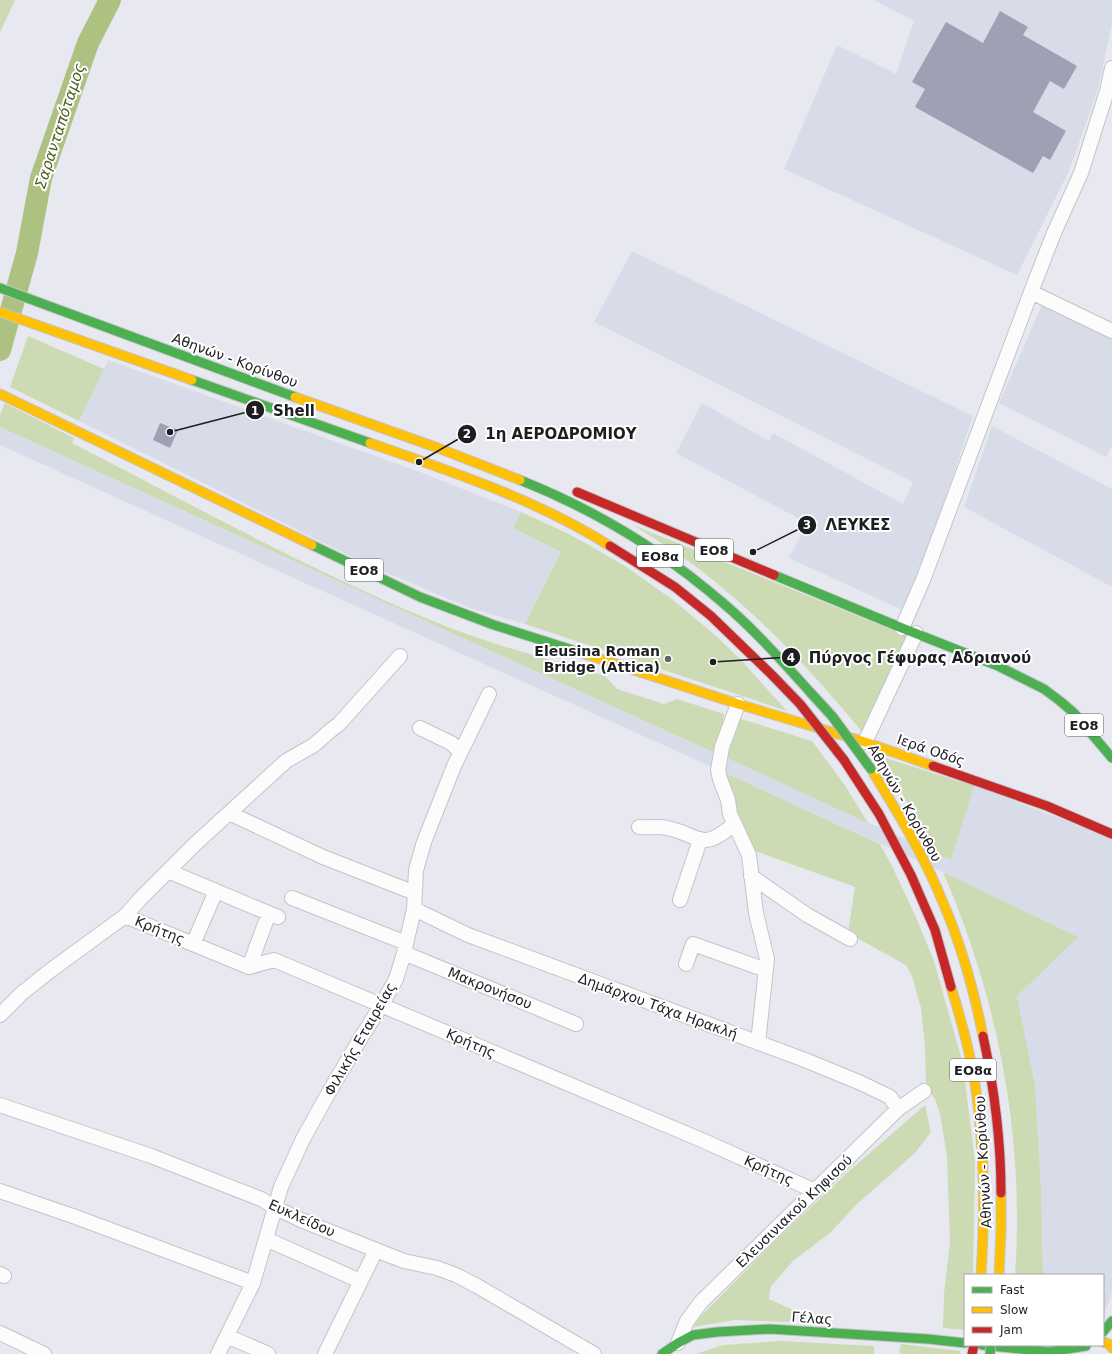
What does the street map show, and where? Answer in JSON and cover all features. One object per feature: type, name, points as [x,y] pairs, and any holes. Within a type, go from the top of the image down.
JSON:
[{"type":"main road","name":"Αθηνών - Κορίνθου","points":[[0,288],[301,399],[421,440],[480,463],[565,500],[611,526],[685,573],[723,603],[751,630],[832,716],[871,769],[905,826],[952,924],[982,1028],[992,1081],[999,1137],[1001,1181],[1002,1226],[999,1274]]},
{"type":"main road","name":"Αθηνών - Κορίνθου","points":[[0,312],[475,480],[558,516],[598,538],[675,588],[711,616],[773,676],[800,704],[844,760],[879,814],[911,875],[935,930],[965,1034],[975,1084],[984,1181],[984,1225],[981,1274]]},
{"type":"main road","name":"ΕΟ8","points":[[3,396],[420,598],[494,625],[738,704]]},
{"type":"main road","points":[[480,463],[538,478]]},
{"type":"main road","name":"ΕΟ8","points":[[572,490],[1018,675],[1054,696],[1080,720],[1112,758]]},
{"type":"main road","name":"Ιερά Οδός","points":[[738,704],[865,742],[1047,806],[1112,834]]},
{"type":"main road","points":[[1104,1331],[1112,1321]]},
{"type":"main road","name":"Γέλας","points":[[662,1354],[693,1335],[770,1329],[928,1339],[964,1343]]},
{"type":"main road","points":[[991,1346],[1051,1353],[1082,1346]]},
{"type":"street","points":[[902,628],[923,580],[1030,292],[1054,233],[1082,173],[1110,89],[1112,68]]},
{"type":"street","points":[[1030,292],[1112,331]]},
{"type":"street","points":[[865,742],[916,633]]},
{"type":"street","points":[[2,1009],[51,970],[125,916],[168,871],[286,761],[314,745],[339,724],[400,656]]},
{"type":"street","name":"Φιλικής Εταιρείας","points":[[218,1354],[252,1283],[276,1208],[281,1187],[303,1139],[396,979],[414,909],[416,870],[424,842],[454,766],[489,694]]},
{"type":"street","points":[[738,704],[722,747],[718,770],[728,800],[730,814],[749,855],[756,913],[767,959],[758,1043]]},
{"type":"street","points":[[420,728],[451,743],[461,752]]},
{"type":"street","points":[[229,813],[323,857],[415,893]]},
{"type":"street","points":[[639,827],[664,827],[700,840],[710,840],[719,837],[734,824]]},
{"type":"street","points":[[680,900],[700,840]]},
{"type":"street","points":[[168,871],[273,915],[249,967]]},
{"type":"street","points":[[751,876],[807,915],[850,939]]},
{"type":"street","points":[[193,944],[216,891]]},
{"type":"street","name":"Μακρονήσου","points":[[292,898],[576,1024]]},
{"type":"street","name":"Δημάρχου Τάχα Ηρακλή","points":[[414,909],[468,935],[805,1060],[873,1088],[890,1097],[898,1109]]},
{"type":"street","name":"Κρήτης","points":[[125,916],[249,967],[274,960],[697,1138],[814,1191]]},
{"type":"street","points":[[686,964],[693,944],[766,970]]},
{"type":"street","name":"Ελευσινιακού Κηφισού","points":[[678,1343],[688,1321],[701,1302],[898,1109],[924,1091]]},
{"type":"street","name":"Ευκλείδου","points":[[0,1105],[151,1156],[261,1199],[276,1208],[404,1261],[437,1268],[456,1275],[560,1333],[594,1354]]},
{"type":"street","points":[[0,1191],[73,1216],[252,1283]]},
{"type":"street","points":[[266,1240],[360,1282]]},
{"type":"street","points":[[325,1354],[376,1250]]},
{"type":"street","points":[[0,1333],[44,1354]]},
{"type":"street","points":[[227,1336],[268,1354]]},
{"type":"shaded area","points":[[874,0],[1112,0],[1112,24],[1098,89],[1069,171],[1017,275],[784,169],[837,45],[896,74],[914,21]]},
{"type":"shaded area","points":[[632,251],[973,416],[937,523],[902,610],[789,558],[807,523],[676,453],[702,403],[769,441],[773,433],[903,504],[913,482],[594,322]]},
{"type":"shaded area","points":[[1042,305],[1112,336],[1112,446],[1106,457],[999,403]]},
{"type":"shaded area","points":[[108,360],[420,472],[521,512],[513,528],[561,552],[525,624],[470,608],[368,565],[79,421]]},
{"type":"shaded area","points":[[992,426],[1112,489],[1112,587],[964,507]]},
{"type":"shaded area","points":[[0,427],[715,753],[714,768],[0,445]]},
{"type":"shaded area","points":[[723,756],[951,860],[974,786],[1112,838],[1112,1289],[1110,1300],[1104,1313],[1104,1274],[1043,1274],[1041,1187],[1035,1086],[1017,996],[1077,937],[943,872],[718,770]]},
{"type":"green space","points":[[0,0],[15,0],[0,32]]},
{"type":"green space","points":[[28,336],[104,369],[79,421],[10,387]]},
{"type":"green space","points":[[5,403],[74,438],[72,443],[206,513],[341,580],[433,621],[518,651],[605,676],[617,689],[664,704],[677,699],[724,714],[723,724],[715,753],[0,427],[0,415]]},
{"type":"green space","points":[[521,512],[571,535],[625,566],[673,600],[715,635],[742,661],[787,711],[525,624],[561,552],[513,528]]},
{"type":"green space","points":[[633,525],[905,635],[906,648],[862,732],[805,666],[764,625],[722,587],[691,563]]},
{"type":"green space","points":[[738,718],[812,741],[844,784],[868,823],[723,756]]},
{"type":"green space","points":[[879,756],[974,786],[951,860],[933,852],[893,776]]},
{"type":"green space","points":[[723,772],[880,844],[915,915],[934,961],[963,1064],[975,1162],[973,1274],[964,1274],[964,1330],[943,1328],[944,1294],[950,1242],[947,1157],[940,1113],[935,1099],[926,1086],[925,1047],[921,1008],[912,976],[906,965],[848,933],[855,887],[752,850],[734,809]]},
{"type":"green space","points":[[943,872],[1078,937],[1017,996],[1035,1086],[1041,1187],[1043,1274],[1015,1274],[1017,1223],[1016,1172],[1011,1120],[993,1019],[979,969]]},
{"type":"green space","points":[[925,1105],[931,1132],[915,1153],[857,1204],[830,1233],[793,1261],[771,1286],[769,1299],[793,1310],[789,1322],[735,1320],[693,1327],[701,1316],[773,1243],[848,1172]]},
{"type":"green space","points":[[781,1341],[874,1346],[874,1354],[696,1354],[723,1345]]},
{"type":"green space","points":[[901,1344],[960,1351],[960,1354],[904,1354],[899,1353]]},
{"type":"building","points":[[1000,11],[1028,27],[1023,35],[1077,66],[1064,89],[1050,81],[1033,112],[1066,131],[1050,160],[1043,156],[1033,173],[915,107],[925,89],[912,82],[946,22],[983,43]]},
{"type":"building","points":[[160,423],[178,430],[170,448],[153,440]]},
{"type":"waterway","name":"Σαρανταπόταμος","points":[[0,350],[27,253],[41,178],[88,43],[110,0]]},
{"type":"traffic: fast","points":[[0,288],[295,397]]},
{"type":"traffic: fast","points":[[192,380],[370,443]]},
{"type":"traffic: fast","points":[[520,480],[574,504],[601,518],[627,533],[677,566],[723,603],[746,624],[810,692]]},
{"type":"traffic: fast","points":[[312,545],[420,597],[494,625],[579,652]]},
{"type":"traffic: fast","points":[[774,575],[902,628]]},
{"type":"traffic: fast","points":[[902,628],[998,666],[1044,689],[1074,713],[1112,758]]},
{"type":"traffic: fast","points":[[810,692],[832,716],[871,769]]},
{"type":"traffic: fast","points":[[1104,1331],[1112,1321]]},
{"type":"traffic: fast","points":[[662,1354],[693,1335],[770,1329],[928,1339],[964,1343]]},
{"type":"traffic: fast","points":[[990,1354],[991,1346]]},
{"type":"traffic: fast","points":[[992,1346],[1049,1352],[1086,1346]]},
{"type":"traffic: slow","points":[[0,312],[192,380]]},
{"type":"traffic: slow","points":[[0,394],[312,545]]},
{"type":"traffic: slow","points":[[295,397],[438,448],[520,480]]},
{"type":"traffic: slow","points":[[370,443],[523,500],[582,529],[610,546]]},
{"type":"traffic: slow","points":[[579,652],[738,704]]},
{"type":"traffic: slow","points":[[738,704],[865,742],[933,766]]},
{"type":"traffic: slow","points":[[871,769],[920,852],[937,887],[967,969],[983,1036]]},
{"type":"traffic: slow","points":[[951,987],[968,1047],[981,1132],[983,1180],[981,1274]]},
{"type":"traffic: slow","points":[[999,1274],[1001,1193]]},
{"type":"traffic: slow","points":[[1104,1342],[1109,1344],[1112,1348]]},
{"type":"traffic: jam","points":[[577,492],[774,575]]},
{"type":"traffic: jam","points":[[610,546],[675,587],[711,616],[773,676]]},
{"type":"traffic: jam","points":[[773,676],[800,704],[844,760]]},
{"type":"traffic: jam","points":[[844,760],[879,814],[911,875],[935,930],[951,987]]},
{"type":"traffic: jam","points":[[933,766],[1047,806],[1112,834]]},
{"type":"traffic: jam","points":[[983,1036],[996,1114],[1000,1153],[1001,1193]]},
{"type":"traffic: jam","points":[[972,1354],[974,1346]]},
{"type":"place","name":"Shell","points":[[170,432]]},
{"type":"place","name":"1η ΑΕΡΟΔΡΟΜΙΟΥ","points":[[419,462]]},
{"type":"place","name":"ΛΕΥΚΕΣ","points":[[753,552]]},
{"type":"place","name":"Eleusina Roman Bridge (Attica)","points":[[668,659]]},
{"type":"place","name":"Πύργος Γέφυρας Αδριανού","points":[[713,662]]}]
